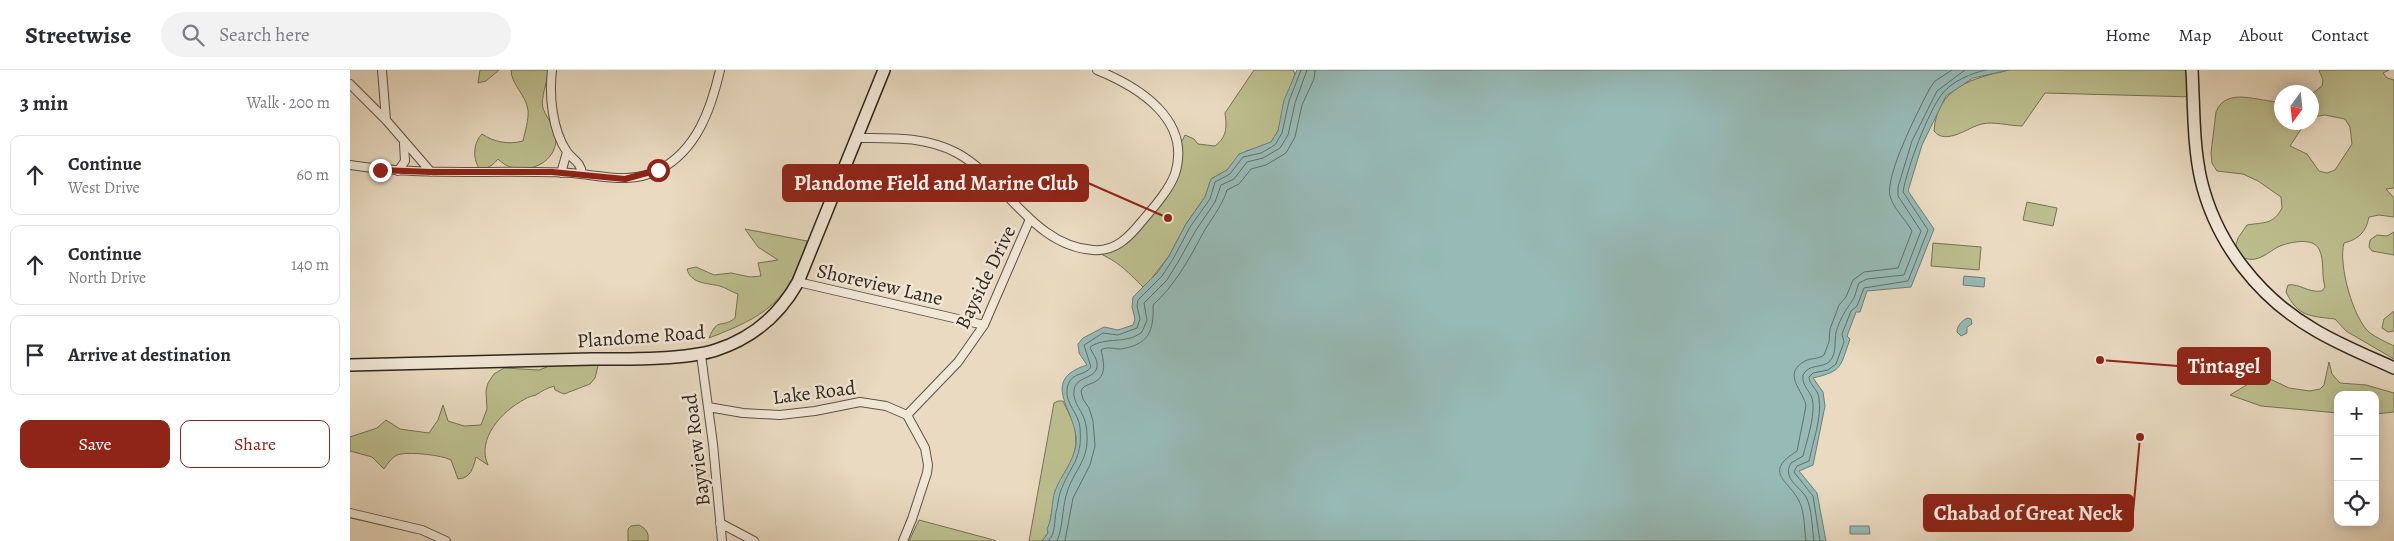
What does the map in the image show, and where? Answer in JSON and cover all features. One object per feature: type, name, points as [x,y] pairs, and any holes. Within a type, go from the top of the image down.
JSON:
[{"type":"main road","name":"Plandome Road","points":[[350,365],[610,359],[701,354],[732,344],[756,331],[778,312],[798,282],[884,70]]},
{"type":"main road","points":[[2192,70],[2201,179],[2208,204],[2223,237],[2242,266],[2277,304],[2298,319],[2317,331],[2394,368]]},
{"type":"street","points":[[382,70],[386,120]]},
{"type":"street","points":[[552,70],[553,112],[560,137],[567,152],[579,163],[582,174]]},
{"type":"street","points":[[350,165],[398,171],[561,173],[625,179],[658,170],[672,162],[701,129],[720,70]]},
{"type":"street","points":[[856,138],[902,138],[932,144],[952,151],[975,164],[1030,219],[1051,235],[1071,245],[1092,250],[1108,249],[1130,236],[1160,198],[1174,176],[1179,157],[1177,140],[1170,123],[1160,108],[1136,89],[1097,70]]},
{"type":"street","points":[[350,84],[386,120],[431,172]]},
{"type":"street","points":[[398,171],[406,157],[404,143]]},
{"type":"street","points":[[561,173],[567,152]]},
{"type":"street","name":"Bayside Drive","points":[[907,415],[958,362],[984,325],[1030,219]]},
{"type":"street","name":"Shoreview Lane","points":[[798,282],[984,325]]},
{"type":"street","name":"Bayview Road","points":[[701,354],[722,541]]},
{"type":"street","name":"Lake Road","points":[[708,407],[743,413],[780,415],[815,411],[860,402],[886,406],[907,415]]},
{"type":"street","points":[[903,541],[912,519],[928,465],[925,448],[907,415]]},
{"type":"street","points":[[350,514],[422,530],[446,541]]},
{"type":"street","points":[[720,524],[754,541]]},
{"type":"green space","points":[[480,70],[499,70],[486,81],[478,83]]},
{"type":"green space","points":[[511,70],[548,70],[542,104],[554,129],[556,143],[547,159],[536,166],[520,169],[512,168],[498,159],[490,166],[479,168],[475,159],[475,150],[477,141],[482,134],[501,142],[523,141],[528,110],[513,80]]},
{"type":"green space","points":[[1254,70],[1293,70],[1295,74],[1278,131],[1271,142],[1246,151],[1227,170],[1211,179],[1205,197],[1186,224],[1169,256],[1144,288],[1121,266],[1092,250],[1119,244],[1175,175],[1177,141],[1182,141],[1185,135],[1194,139],[1198,144],[1215,146],[1219,143],[1225,131],[1225,113]]},
{"type":"green space","points":[[2009,70],[2192,70],[2194,97],[2045,93],[2022,126],[1986,123],[1945,137],[1934,131],[1942,104],[1950,94],[1970,81]]},
{"type":"green space","points":[[2319,70],[2389,70],[2383,73],[2387,78],[2394,80],[2394,188],[2386,189],[2394,198],[2394,217],[2379,215],[2369,217],[2366,227],[2361,234],[2344,243],[2343,264],[2348,291],[2358,316],[2370,333],[2394,346],[2394,359],[2346,331],[2335,319],[2312,316],[2300,311],[2295,306],[2286,292],[2288,285],[2296,285],[2317,291],[2322,291],[2325,287],[2322,258],[2316,245],[2307,242],[2289,243],[2262,257],[2254,259],[2244,258],[2239,253],[2236,245],[2238,238],[2247,225],[2268,222],[2275,217],[2282,208],[2281,197],[2258,181],[2243,174],[2217,171],[2212,163],[2211,153],[2216,112],[2227,99],[2244,97],[2274,101],[2274,130],[2300,130],[2290,146],[2307,154],[2319,171],[2327,173],[2335,170],[2352,144],[2350,127],[2345,119],[2325,115],[2319,116],[2319,88],[2322,86],[2323,80]]},
{"type":"green space","points":[[2027,202],[2057,208],[2053,226],[2023,220]]},
{"type":"green space","points":[[745,229],[807,241],[793,279],[773,304],[745,322],[709,338],[715,327],[735,318],[738,294],[720,286],[696,280],[692,278],[687,269],[696,267],[714,275],[731,273],[750,277],[761,276],[758,263],[778,260],[758,247]]},
{"type":"green space","points":[[2394,232],[2394,255],[2372,251],[2369,247],[2370,240],[2377,235],[2387,236]]},
{"type":"green space","points":[[1933,243],[1981,247],[1979,270],[1931,266]]},
{"type":"green space","points":[[2394,311],[2394,331],[2388,332],[2382,328],[2384,319]]},
{"type":"green space","points":[[2329,362],[2332,374],[2340,383],[2366,385],[2394,393],[2394,412],[2379,414],[2379,391],[2334,391],[2334,413],[2261,406],[2230,395],[2253,381],[2257,367],[2268,378],[2289,388],[2310,391],[2320,389],[2324,385]]},
{"type":"green space","points":[[595,364],[598,366],[595,378],[590,384],[564,394],[555,390],[554,386],[551,387],[516,404],[500,418],[488,436],[485,445],[488,465],[476,457],[471,472],[466,477],[458,479],[451,460],[441,457],[401,454],[393,458],[384,469],[372,457],[350,451],[350,437],[377,428],[386,420],[400,429],[429,433],[438,420],[443,405],[448,421],[464,426],[481,425],[487,409],[486,391],[488,383],[494,374],[504,368],[539,370],[552,365]]},
{"type":"green space","points":[[1063,401],[1075,426],[1076,444],[1073,458],[1055,493],[1048,533],[1042,541],[1029,541],[1054,403]]},
{"type":"green space","points":[[919,520],[990,539],[996,541],[909,541]]},
{"type":"green space","points":[[639,525],[646,531],[648,541],[628,541],[628,529],[631,526]]},
{"type":"water","points":[[1297,70],[2009,70],[1973,78],[1946,96],[1922,145],[1908,191],[1934,229],[1911,287],[1867,291],[1860,312],[1856,312],[1847,336],[1850,339],[1842,362],[1830,373],[1813,378],[1823,392],[1825,406],[1813,465],[1799,471],[1817,493],[1826,541],[1042,541],[1048,533],[1047,529],[1055,491],[1072,458],[1076,445],[1076,433],[1062,389],[1064,380],[1072,372],[1087,365],[1079,353],[1078,344],[1083,338],[1104,327],[1118,330],[1133,325],[1135,319],[1132,307],[1133,297],[1158,272],[1169,256],[1186,224],[1205,197],[1211,179],[1227,170],[1239,154],[1271,142],[1278,131],[1284,100]]},
{"type":"water","points":[[1964,276],[1985,278],[1984,287],[1963,285]]},
{"type":"water","points":[[1968,318],[1971,319],[1972,324],[1967,327],[1967,333],[1961,336],[1957,332],[1958,328]]},
{"type":"water","points":[[1850,526],[1869,526],[1870,534],[1850,534]]},
{"type":"place","name":"Plandome Field and Marine Club","points":[[1168,218]]},
{"type":"place","name":"Tintagel","points":[[2100,360]]},
{"type":"place","name":"Chabad of Great Neck","points":[[2140,437]]},
{"type":"route","points":[[380,170],[552,172],[625,179],[658,170]]}]
